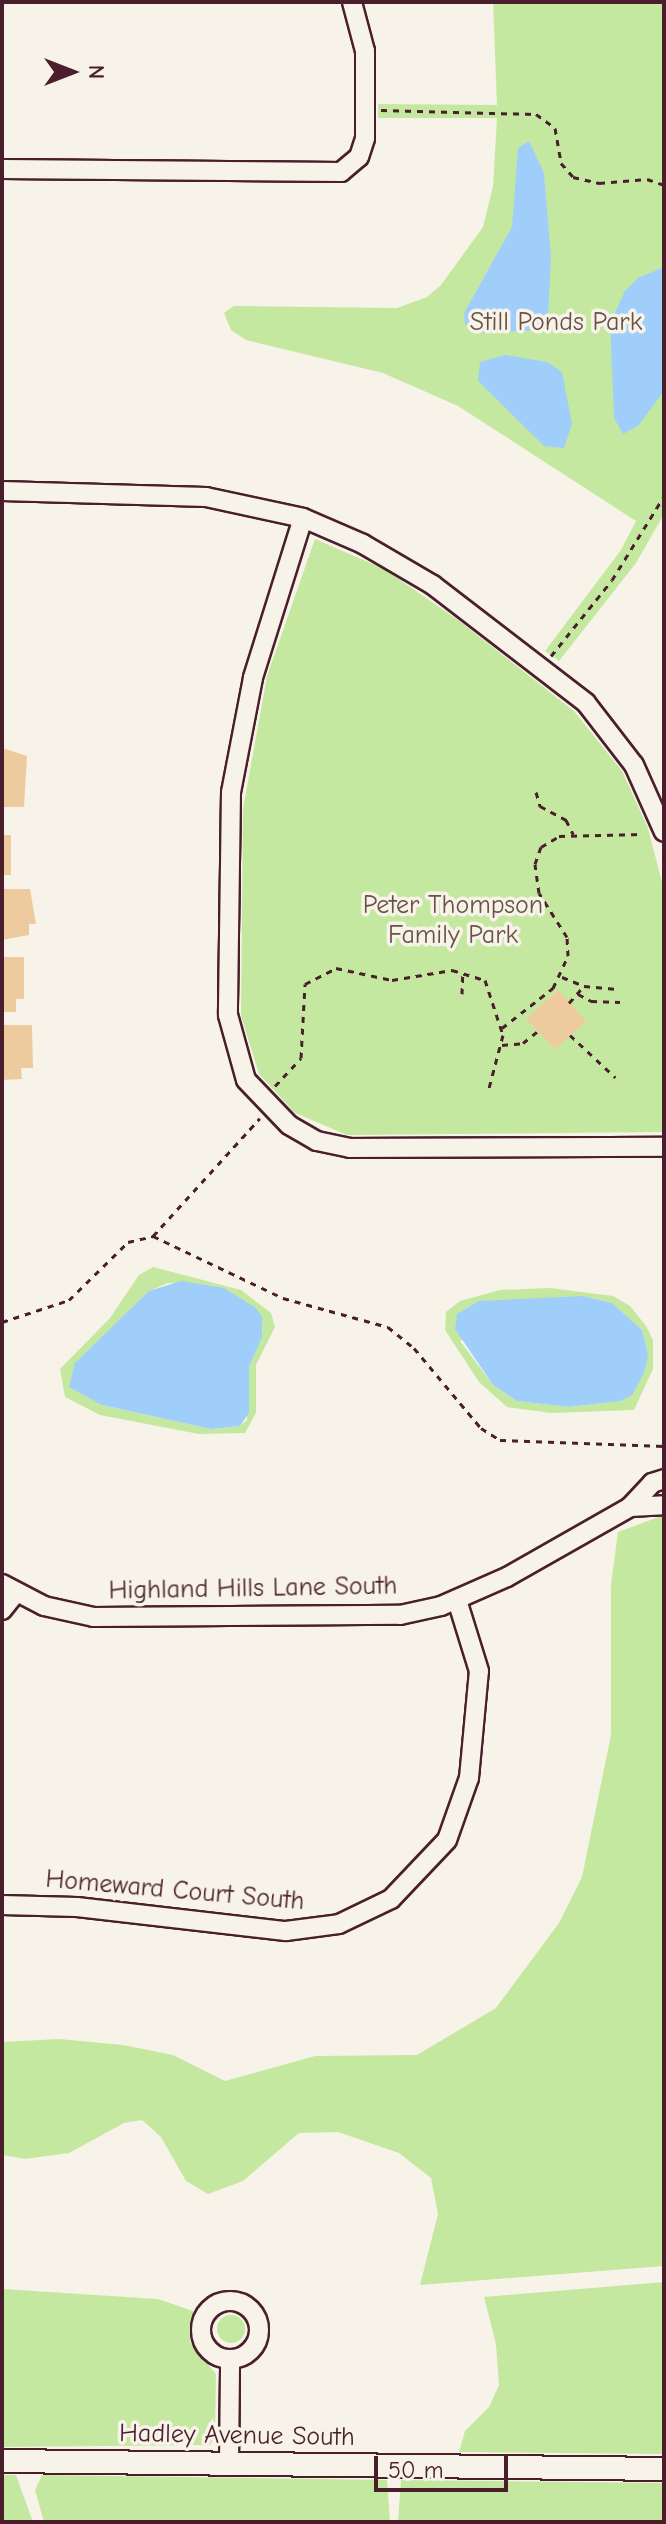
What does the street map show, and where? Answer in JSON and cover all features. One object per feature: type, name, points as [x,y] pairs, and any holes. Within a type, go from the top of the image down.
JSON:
[{"type":"street","points":[[2,169],[341,172],[359,157],[366,133],[365,51],[352,2]]},
{"type":"street","points":[[2,491],[193,495],[303,518],[415,573],[543,667],[586,703],[620,743],[664,832]]},
{"type":"street","points":[[303,518],[253,678],[231,792],[228,1015],[242,1072],[289,1125],[317,1141],[350,1148],[664,1147]]},
{"type":"street","name":"Highland Hills Lane South","points":[[9,1588],[59,1611],[107,1618],[373,1617],[421,1612],[457,1600],[630,1507],[652,1483],[664,1479]]},
{"type":"street","name":"Highland Hills Lane South","points":[[630,1507],[664,1505]]},
{"type":"street","points":[[2,1610],[9,1588]]},
{"type":"street","name":"Homeward Court South","points":[[2,1905],[77,1907],[286,1931],[339,1924],[391,1899],[447,1840],[469,1778],[479,1671],[457,1600]]},
{"type":"street","points":[[229,2464],[230,2360]]},
{"type":"street","name":"Hadley Avenue South","points":[[2,2461],[664,2469]]},
{"type":"path","points":[[387,110],[536,114],[555,128],[561,163],[573,177],[599,183],[647,179],[664,185]]},
{"type":"path","points":[[543,667],[621,567],[664,496]]},
{"type":"path","points":[[536,792],[540,806],[566,820],[573,835]]},
{"type":"path","points":[[502,1028],[530,1010],[562,977],[568,942],[541,900],[535,864],[547,841],[573,835],[643,834]]},
{"type":"path","points":[[276,1085],[301,1058],[302,993],[319,973],[341,968],[392,980],[463,971],[491,986],[502,1028],[501,1045],[489,1088]]},
{"type":"path","points":[[462,994],[463,971]]},
{"type":"path","points":[[562,977],[584,986],[620,989]]},
{"type":"path","points":[[569,1003],[584,986]]},
{"type":"path","points":[[578,994],[591,1001],[620,1002]]},
{"type":"path","points":[[501,1045],[523,1043],[538,1031]]},
{"type":"path","points":[[570,1035],[615,1077]]},
{"type":"path","points":[[2,1322],[69,1300],[128,1242],[153,1236],[256,1125]]},
{"type":"path","points":[[153,1236],[283,1298],[388,1327],[414,1348],[481,1428],[500,1440],[664,1446]]},
{"type":"green space","name":"Still Ponds Park","points":[[493,2],[664,2],[664,514],[636,563],[559,661],[545,651],[621,550],[636,521],[458,406],[383,373],[246,340],[231,330],[224,313],[234,306],[397,308],[427,297],[441,285],[483,227],[493,186],[497,118],[378,118],[378,104],[497,105]]},
{"type":"green space","name":"Peter Thompson Family Park","points":[[315,539],[384,569],[458,620],[574,711],[622,771],[648,828],[664,890],[664,1132],[347,1135],[295,1113],[259,1074],[241,1016],[243,809],[267,676]]},
{"type":"green space","points":[[153,1267],[241,1290],[271,1313],[275,1327],[256,1365],[256,1413],[245,1433],[199,1434],[100,1415],[65,1397],[60,1369],[110,1318],[139,1275]],"holes":[[[168,1283],[200,1284],[263,1330],[249,1367],[247,1420],[240,1426],[211,1429],[102,1405],[109,1332],[149,1291]]]},
{"type":"green space","points":[[550,1288],[613,1296],[630,1306],[653,1340],[653,1369],[634,1410],[551,1413],[507,1407],[479,1382],[445,1330],[446,1312],[460,1301],[500,1290]],"holes":[[[583,1296],[612,1303],[642,1331],[647,1355],[644,1373],[621,1401],[569,1407],[517,1401],[493,1385],[460,1341]]]},
{"type":"green space","points":[[664,1515],[664,2266],[420,2285],[438,2214],[431,2178],[399,2153],[338,2132],[299,2133],[243,2181],[208,2194],[186,2181],[161,2137],[142,2120],[124,2123],[69,2153],[25,2159],[2,2155],[2,2042],[59,2039],[123,2045],[173,2055],[225,2081],[315,2056],[417,2055],[496,2008],[559,1923],[582,1877],[611,1735],[611,1585],[618,1532]]},
{"type":"green space","points":[[664,2282],[664,2454],[459,2452],[465,2431],[489,2407],[499,2385],[496,2344],[484,2297]]},
{"type":"green space","points":[[2,2289],[158,2299],[193,2311],[190,2342],[216,2374],[215,2437],[210,2445],[2,2447]]},
{"type":"green space","points":[[231,2315],[241,2319],[245,2329],[241,2339],[231,2343],[221,2339],[217,2329],[221,2319]]},
{"type":"green space","points":[[2,2475],[16,2475],[33,2522],[2,2522]]},
{"type":"green space","points":[[42,2475],[387,2480],[390,2522],[44,2522],[35,2490]]},
{"type":"green space","points":[[401,2480],[664,2483],[664,2522],[398,2522]]},
{"type":"water","points":[[529,141],[544,173],[551,257],[548,319],[539,330],[479,333],[465,324],[464,313],[512,227],[518,148]]},
{"type":"water","points":[[664,267],[664,391],[638,426],[623,434],[614,418],[610,323],[625,291],[638,278]]},
{"type":"water","points":[[505,355],[547,362],[562,372],[572,424],[564,448],[544,446],[478,381],[480,362]]},
{"type":"water","points":[[181,1281],[224,1288],[256,1308],[262,1317],[262,1337],[249,1367],[249,1413],[240,1426],[211,1429],[102,1405],[69,1387],[75,1363],[149,1291]]},
{"type":"water","points":[[583,1296],[612,1303],[642,1330],[648,1355],[644,1373],[632,1395],[621,1401],[569,1407],[517,1401],[493,1385],[455,1329],[457,1314],[479,1301]]},
{"type":"building","points":[[2,748],[27,756],[24,807],[2,807]]},
{"type":"building","points":[[2,835],[11,835],[11,875],[2,875]]},
{"type":"building","points":[[2,889],[30,889],[36,924],[29,924],[29,935],[2,940]]},
{"type":"building","points":[[2,957],[24,957],[24,999],[16,999],[16,1012],[2,1012]]},
{"type":"building","points":[[558,990],[586,1021],[555,1049],[526,1019]]},
{"type":"building","points":[[2,1025],[32,1025],[33,1068],[21,1068],[22,1079],[2,1080]]}]
